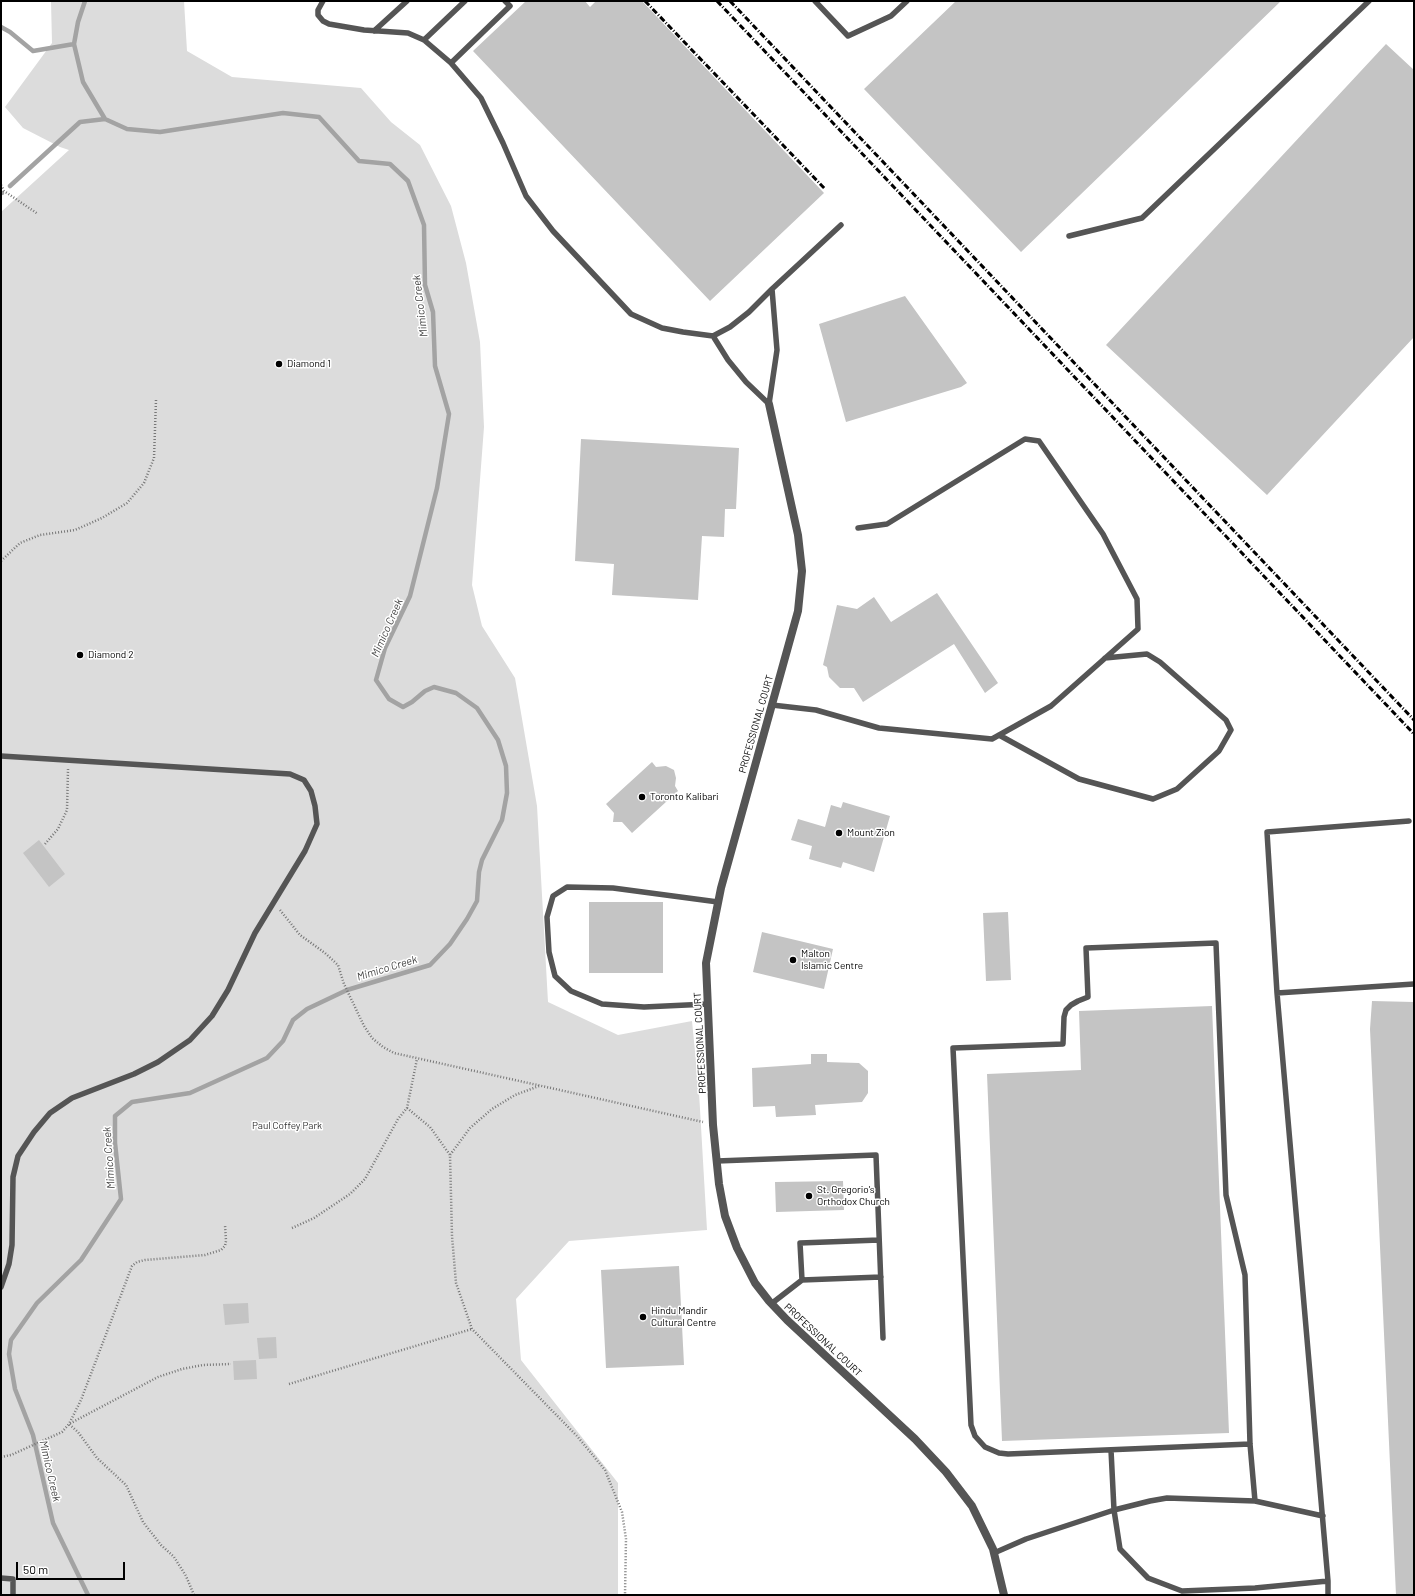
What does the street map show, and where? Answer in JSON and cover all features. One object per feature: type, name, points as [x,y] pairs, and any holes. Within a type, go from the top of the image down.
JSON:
[{"type":"street","name":"PROFESSIONAL COURT","points":[[769,404],[798,535],[802,571],[798,611],[721,888],[706,963],[713,1124],[719,1184],[725,1216],[737,1248],[755,1283],[771,1304],[786,1320],[915,1439],[946,1472],[972,1506],[994,1553],[1004,1595]]},
{"type":"lane","points":[[323,1],[318,10],[318,15],[323,21],[329,24],[374,31],[408,33],[424,40],[451,63],[481,98],[503,143],[526,196],[553,232],[631,314],[662,328],[713,336],[730,327],[749,312],[841,225]]},
{"type":"lane","points":[[374,31],[406,1]]},
{"type":"lane","points":[[424,40],[465,1]]},
{"type":"lane","points":[[451,63],[510,6],[505,1]]},
{"type":"lane","points":[[815,1],[848,36],[891,16],[907,1]]},
{"type":"lane","points":[[1069,236],[1142,218],[1369,1]]},
{"type":"lane","points":[[769,404],[777,350],[772,289]]},
{"type":"lane","points":[[713,336],[728,360],[746,382],[769,404]]},
{"type":"lane","points":[[772,705],[816,710],[878,728],[992,739],[1051,706],[1138,629],[1137,599],[1103,534],[1039,441],[1025,439],[887,524],[858,528]]},
{"type":"lane","points":[[999,736],[1079,780],[1153,799],[1178,789],[1219,751],[1231,730],[1226,720],[1160,662],[1147,654],[1105,658]]},
{"type":"lane","points":[[1,756],[290,774],[304,780],[311,791],[315,806],[317,824],[305,851],[255,933],[224,997],[212,1016],[190,1040],[158,1062],[134,1074],[72,1098],[50,1113],[34,1132],[18,1156],[13,1177],[12,1245],[9,1264],[1,1287]]},
{"type":"lane","points":[[1328,1595],[1323,1516],[1277,993],[1267,832],[1410,821]]},
{"type":"lane","points":[[708,1004],[644,1007],[602,1004],[571,991],[555,976],[549,952],[547,917],[553,896],[568,887],[613,888],[718,902]]},
{"type":"lane","points":[[1250,1444],[1012,1454],[999,1453],[980,1443],[971,1426],[953,1048],[1063,1044],[1063,1024],[1066,1010],[1078,1000],[1088,997],[1086,948],[1216,943],[1226,1195],[1244,1276],[1250,1444],[1255,1501]]},
{"type":"lane","points":[[1277,993],[1414,984]]},
{"type":"lane","points":[[717,1161],[876,1155],[883,1338]]},
{"type":"lane","points":[[802,1280],[800,1243],[879,1240]]},
{"type":"lane","points":[[771,1304],[802,1280],[881,1277]]},
{"type":"lane","points":[[1111,1450],[1114,1510],[1120,1549],[1148,1578],[1182,1591],[1255,1588],[1328,1582]]},
{"type":"lane","points":[[994,1553],[1026,1540],[1114,1510],[1167,1498],[1255,1501],[1323,1516]]},
{"type":"lane","points":[[1,1578],[12,1579],[13,1595]]},
{"type":"path","points":[[1,185],[4,191],[38,214]]},
{"type":"path","points":[[1,561],[20,543],[40,535],[75,530],[102,518],[127,503],[144,483],[154,458],[156,400]]},
{"type":"path","points":[[45,844],[58,829],[67,810],[68,760]]},
{"type":"path","points":[[274,901],[300,934],[311,944],[325,952],[338,966],[344,984],[357,1012],[372,1038],[383,1047],[394,1053],[713,1124]]},
{"type":"path","points":[[292,1228],[314,1218],[350,1194],[365,1179],[398,1119],[407,1108],[417,1058]]},
{"type":"path","points":[[450,1155],[470,1128],[492,1109],[515,1095],[539,1086]]},
{"type":"path","points":[[407,1108],[430,1127],[450,1155],[452,1236],[456,1283],[472,1329],[577,1436],[605,1470],[622,1512],[626,1539],[625,1595]]},
{"type":"path","points":[[1,1457],[11,1455],[62,1432],[69,1424],[81,1400],[132,1266],[137,1262],[145,1260],[205,1255],[221,1250],[226,1241],[225,1225]]},
{"type":"path","points":[[289,1384],[472,1329]]},
{"type":"path","points":[[69,1424],[158,1377],[182,1369],[203,1365],[232,1364]]},
{"type":"path","points":[[69,1424],[78,1432],[97,1458],[126,1486],[143,1522],[161,1545],[174,1557],[186,1576],[194,1595]]},
{"type":"green space","name":"Paul Coffey Park","points":[[51,1],[184,1],[187,51],[232,77],[361,88],[391,122],[420,145],[451,206],[466,263],[480,342],[484,427],[472,585],[482,626],[515,678],[537,806],[548,1002],[618,1035],[692,1021],[699,1092],[707,1230],[569,1241],[516,1299],[521,1360],[618,1483],[618,1595],[1,1595],[1,212],[69,150],[23,128],[5,107],[52,43]]},
{"type":"building","points":[[526,1],[585,1],[590,7],[596,1],[642,1],[824,193],[710,301],[473,51]]},
{"type":"building","points":[[956,1],[1281,1],[1021,252],[864,89]]},
{"type":"building","points":[[1386,44],[1414,70],[1414,337],[1267,495],[1106,345]]},
{"type":"building","points":[[905,296],[967,383],[961,387],[846,422],[819,324]]},
{"type":"building","points":[[581,439],[739,448],[736,509],[725,509],[724,537],[702,536],[698,600],[612,595],[614,564],[575,561]]},
{"type":"building","points":[[937,593],[998,683],[985,693],[954,644],[863,702],[854,688],[840,688],[829,677],[827,667],[823,665],[837,605],[857,609],[874,597],[891,622]]},
{"type":"building","name":"Toronto Kalibari","points":[[652,762],[656,767],[666,766],[674,770],[676,778],[675,786],[678,791],[632,833],[622,822],[613,822],[614,813],[606,804]]},
{"type":"building","name":"Mount Zion","points":[[843,802],[890,816],[874,872],[843,862],[841,868],[809,859],[812,846],[791,840],[798,819],[825,827],[831,805],[841,808]]},
{"type":"building","points":[[39,840],[65,874],[49,887],[23,853]]},
{"type":"building","points":[[589,902],[663,902],[663,973],[589,973]]},
{"type":"building","points":[[1008,912],[1011,980],[986,981],[983,913]]},
{"type":"building","name":"Malton Islamic Centre","points":[[762,932],[833,949],[824,989],[753,972]]},
{"type":"building","points":[[1372,1001],[1414,1002],[1414,1595],[1396,1595],[1370,1029]]},
{"type":"building","points":[[1212,1006],[1229,1433],[1002,1441],[987,1074],[1081,1070],[1079,1011]]},
{"type":"building","points":[[811,1054],[827,1054],[827,1062],[859,1063],[868,1071],[868,1093],[862,1102],[815,1105],[816,1115],[776,1117],[775,1106],[753,1107],[752,1068],[811,1064]]},
{"type":"building","name":"St. Gregorio's Orthodox Church","points":[[843,1181],[844,1210],[776,1212],[775,1182]]},
{"type":"building","name":"Hindu Mandir Cultural Centre","points":[[679,1266],[684,1365],[606,1368],[601,1270]]},
{"type":"building","points":[[248,1303],[249,1323],[225,1325],[223,1304]]},
{"type":"building","points":[[276,1337],[277,1358],[259,1359],[257,1338]]},
{"type":"building","points":[[256,1360],[257,1379],[234,1380],[233,1361]]},
{"type":"waterway","name":"Mimico Creek","points":[[85,1],[78,22],[74,44],[83,82],[105,119],[127,129],[160,132],[283,113],[319,117],[359,161],[390,164],[408,181],[424,225],[425,285],[433,312],[435,366],[449,414],[437,488],[410,596],[385,648],[376,680],[389,699],[403,707],[412,702],[425,691],[434,687],[456,693],[477,708],[498,740],[506,766],[507,793],[502,820],[482,860],[479,872],[477,901],[450,944],[430,965],[347,990],[307,1009],[293,1020],[283,1041],[267,1058],[190,1093],[132,1102],[115,1116],[115,1143],[121,1199],[81,1260],[37,1303],[11,1340],[9,1354],[15,1389],[33,1435],[53,1523],[88,1595]]},
{"type":"waterway","points":[[1,27],[10,32],[33,51],[74,44]]},
{"type":"waterway","points":[[10,186],[80,122],[105,119]]},
{"type":"railway","points":[[645,1],[825,189]]},
{"type":"railway","points":[[717,1],[1414,734]]},
{"type":"railway","points":[[730,1],[1414,720]]},
{"type":"place","name":"Diamond 1","points":[[279,364]]},
{"type":"place","name":"Diamond 2","points":[[80,655]]},
{"type":"place","name":"Toronto Kalibari","points":[[642,797]]},
{"type":"place","name":"Mount Zion","points":[[839,833]]},
{"type":"place","name":"Malton Islamic Centre","points":[[793,960]]},
{"type":"place","name":"St. Gregorio's Orthodox Church","points":[[809,1196]]},
{"type":"place","name":"Hindu Mandir Cultural Centre","points":[[643,1317]]}]
